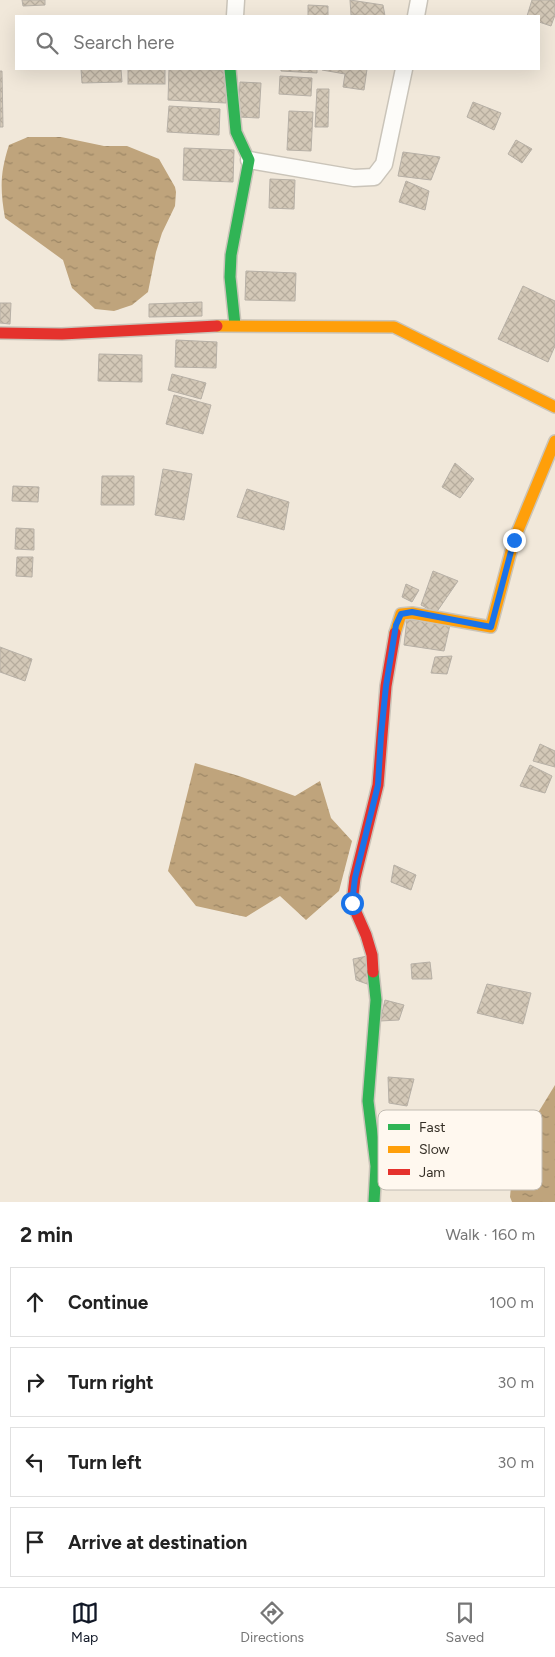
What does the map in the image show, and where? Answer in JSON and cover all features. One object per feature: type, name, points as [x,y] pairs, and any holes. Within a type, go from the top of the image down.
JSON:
[{"type":"street","points":[[235,15],[236,0]]},
{"type":"street","points":[[416,15],[419,0]]},
{"type":"street","points":[[230,70],[236,132],[250,160],[231,255],[231,302],[235,326]]},
{"type":"street","points":[[250,160],[354,178],[374,177],[384,164],[404,70]]},
{"type":"street","points":[[0,333],[62,334],[235,326],[394,327],[555,407]]},
{"type":"street","points":[[374,1202],[376,1166],[368,1101],[376,1000],[372,955],[366,935],[352,903],[355,878],[378,785],[386,686],[396,625],[401,614],[412,612],[491,627],[514,540],[555,441]]},
{"type":"water","points":[[28,137],[61,137],[104,146],[127,146],[159,159],[175,187],[175,206],[162,233],[156,252],[148,292],[132,305],[114,311],[95,309],[72,288],[63,260],[5,218],[2,198],[2,173],[6,155],[9,145]]},
{"type":"water","points":[[195,763],[295,796],[320,781],[331,818],[352,841],[339,891],[306,920],[280,896],[246,917],[196,906],[168,871]]},
{"type":"water","points":[[555,1085],[555,1202],[512,1202],[511,1190],[542,1190],[542,1110],[540,1110]]},
{"type":"building","points":[[22,0],[45,0],[45,5],[23,6]]},
{"type":"building","points":[[350,0],[383,5],[385,15],[351,15]]},
{"type":"building","points":[[532,0],[555,0],[555,15],[551,26],[540,22],[540,15],[527,15]]},
{"type":"building","points":[[308,5],[328,6],[328,15],[308,15]]},
{"type":"building","points":[[81,70],[121,70],[122,82],[82,83]]},
{"type":"building","points":[[128,70],[165,70],[165,84],[128,84]]},
{"type":"building","points":[[169,70],[227,70],[226,103],[168,100]]},
{"type":"building","points":[[317,70],[317,73],[281,71]]},
{"type":"building","points":[[322,70],[367,70],[364,90],[343,87],[345,74]]},
{"type":"building","points":[[0,71],[2,71],[3,127],[0,127]]},
{"type":"building","points":[[280,76],[312,78],[311,96],[279,94]]},
{"type":"building","points":[[240,82],[261,83],[259,118],[238,117]]},
{"type":"building","points":[[317,89],[329,89],[328,127],[315,127]]},
{"type":"building","points":[[473,102],[501,113],[494,130],[467,117]]},
{"type":"building","points":[[169,106],[220,109],[219,135],[167,132]]},
{"type":"building","points":[[289,111],[313,112],[311,151],[287,150]]},
{"type":"building","points":[[516,140],[532,149],[522,163],[508,154]]},
{"type":"building","points":[[184,148],[234,150],[233,182],[183,180]]},
{"type":"building","points":[[403,152],[440,157],[431,180],[398,176]]},
{"type":"building","points":[[270,179],[295,180],[294,209],[269,208]]},
{"type":"building","points":[[406,181],[429,191],[425,210],[399,202]]},
{"type":"building","points":[[246,271],[296,273],[295,301],[245,300]]},
{"type":"building","points":[[523,286],[555,301],[555,346],[548,362],[498,339]]},
{"type":"building","points":[[202,302],[202,316],[149,317],[149,304]]},
{"type":"building","points":[[0,303],[11,303],[10,324],[0,323]]},
{"type":"building","points":[[176,340],[217,342],[216,368],[175,367]]},
{"type":"building","points":[[99,354],[142,355],[142,382],[98,381]]},
{"type":"building","points":[[172,374],[206,383],[201,399],[168,390]]},
{"type":"building","points":[[174,395],[211,405],[203,434],[166,424]]},
{"type":"building","points":[[455,463],[474,479],[460,498],[442,487]]},
{"type":"building","points":[[163,469],[192,474],[184,520],[155,515]]},
{"type":"building","points":[[102,476],[134,476],[134,505],[101,505]]},
{"type":"building","points":[[13,486],[39,487],[38,502],[12,501]]},
{"type":"building","points":[[247,489],[289,502],[284,530],[237,517]]},
{"type":"building","points":[[16,528],[34,529],[34,550],[15,549]]},
{"type":"building","points":[[17,557],[33,557],[32,577],[16,576]]},
{"type":"building","points":[[433,571],[458,581],[436,613],[421,605]]},
{"type":"building","points":[[406,584],[419,590],[412,602],[402,597]]},
{"type":"building","points":[[407,619],[450,625],[444,651],[404,645]]},
{"type":"building","points":[[0,647],[32,659],[25,681],[0,672]]},
{"type":"building","points":[[452,656],[447,674],[431,673],[435,657]]},
{"type":"building","points":[[540,744],[555,751],[555,767],[533,761]]},
{"type":"building","points":[[530,765],[552,776],[545,793],[520,786]]},
{"type":"building","points":[[394,865],[416,875],[411,890],[391,882]]},
{"type":"building","points":[[372,955],[370,985],[356,980],[353,959]]},
{"type":"building","points":[[430,962],[432,979],[412,979],[411,964]]},
{"type":"building","points":[[487,984],[531,993],[523,1024],[477,1013]]},
{"type":"building","points":[[385,1000],[404,1005],[399,1020],[380,1021]]},
{"type":"building","points":[[388,1077],[414,1079],[407,1106],[389,1103]]},
{"type":"traffic: fast","points":[[230,70],[236,132],[249,160],[231,255],[230,277],[235,325]]},
{"type":"traffic: fast","points":[[373,972],[376,1000],[368,1101],[376,1166],[374,1202]]},
{"type":"traffic: slow","points":[[217,326],[394,327],[555,407]]},
{"type":"traffic: slow","points":[[395,633],[401,614],[412,613],[491,627],[514,540],[555,441]]},
{"type":"traffic: jam","points":[[0,333],[62,334],[217,326]]},
{"type":"traffic: jam","points":[[373,972],[372,955],[366,935],[352,903],[355,878],[378,785],[386,686],[395,633]]},
{"type":"route","points":[[352,903],[355,878],[378,785],[386,686],[396,625],[401,614],[412,612],[491,627],[514,540]]}]
